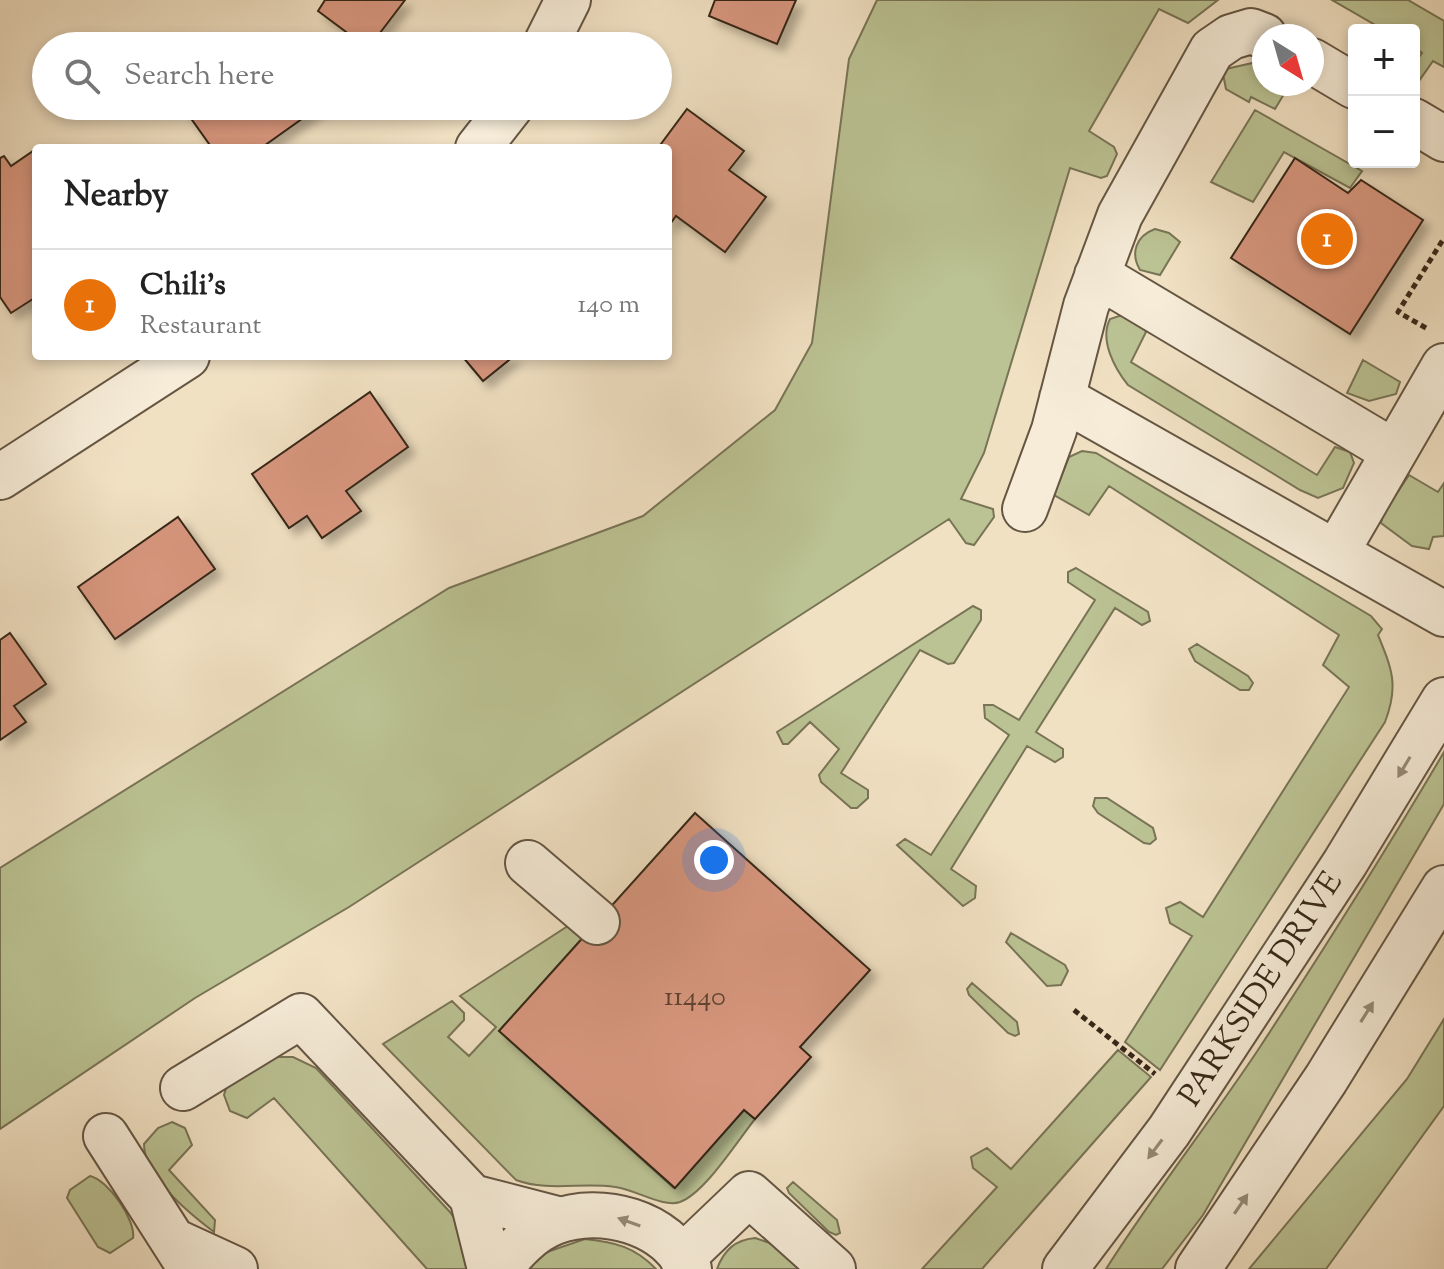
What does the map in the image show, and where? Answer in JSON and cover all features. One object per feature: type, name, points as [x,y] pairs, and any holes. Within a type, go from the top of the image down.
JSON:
[{"type":"street","points":[[552,32],[568,0]]},
{"type":"street","points":[[1025,509],[1054,430],[1097,275],[1120,215],[1212,50],[1231,37],[1252,31]]},
{"type":"street","points":[[1324,68],[1348,82]]},
{"type":"street","points":[[481,144],[500,120]]},
{"type":"street","points":[[1420,125],[1444,139]]},
{"type":"street","points":[[1097,275],[1394,452]]},
{"type":"street","points":[[1337,551],[1394,452],[1438,349]]},
{"type":"street","points":[[0,477],[181,360]]},
{"type":"street","points":[[1062,398],[1444,614]]},
{"type":"street","name":"PARKSIDE DRIVE","points":[[1065,1269],[1169,1131],[1345,863],[1444,700]]},
{"type":"street","points":[[528,863],[597,922]]},
{"type":"street","points":[[1198,1269],[1326,1079],[1444,888]]},
{"type":"street","points":[[183,1088],[301,1016],[472,1197],[490,1269]]},
{"type":"street","points":[[106,1136],[188,1262],[235,1269]]},
{"type":"street","points":[[499,1269],[522,1241],[561,1220],[590,1214],[626,1219],[659,1235],[685,1264],[749,1194],[833,1269]]},
{"type":"street","points":[[472,1197],[561,1220]]},
{"type":"path","points":[[1438,349],[1398,312],[1444,238]]},
{"type":"path","points":[[1074,1010],[1155,1074]]},
{"type":"green space","points":[[877,0],[1218,0],[1188,23],[1159,9],[1089,131],[1114,147],[1117,154],[1107,176],[1101,178],[1070,168],[984,453],[961,499],[993,509],[994,517],[974,545],[966,543],[949,519],[349,907],[195,998],[0,1129],[0,868],[449,588],[643,516],[775,410],[812,343],[849,59]]},
{"type":"green space","points":[[1332,0],[1408,0],[1444,21],[1444,67],[1433,61],[1420,79],[1420,24],[1374,24]]},
{"type":"green space","points":[[1252,63],[1252,96],[1283,96],[1275,109],[1251,97],[1249,102],[1226,89],[1223,74],[1226,69]]},
{"type":"green space","points":[[1255,110],[1348,163],[1348,168],[1362,171],[1350,188],[1284,152],[1253,202],[1211,182]]},
{"type":"green space","points":[[1155,229],[1169,233],[1180,242],[1160,275],[1140,270],[1135,257],[1139,241]]},
{"type":"green space","points":[[1122,315],[1143,326],[1146,332],[1131,362],[1317,475],[1335,447],[1350,452],[1354,463],[1343,488],[1318,498],[1300,490],[1128,385],[1114,363],[1106,336],[1110,319]]},
{"type":"green space","points":[[1363,360],[1400,382],[1396,394],[1369,401],[1347,393]]},
{"type":"green space","points":[[1082,451],[1096,453],[1371,616],[1382,629],[1378,635],[1392,678],[1392,698],[1385,722],[1160,1070],[1125,1042],[1192,936],[1170,923],[1166,908],[1180,902],[1203,917],[1349,687],[1323,665],[1339,635],[1109,486],[1089,515],[1054,495],[1069,457]]},
{"type":"green space","points":[[1409,475],[1438,492],[1444,483],[1444,536],[1433,537],[1429,549],[1412,546],[1381,523],[1383,514]]},
{"type":"green space","points":[[1076,568],[1148,612],[1150,621],[1142,625],[1115,608],[1036,732],[1063,749],[1063,757],[1055,762],[1027,746],[951,869],[976,886],[975,898],[963,906],[897,845],[905,839],[931,855],[1009,735],[985,718],[984,705],[993,705],[1019,720],[1095,600],[1068,582],[1068,572]]},
{"type":"green space","points":[[973,606],[981,610],[981,620],[954,663],[948,664],[920,650],[841,773],[868,790],[868,798],[857,808],[851,808],[821,782],[819,775],[839,749],[810,722],[788,744],[783,744],[777,732]]},
{"type":"green space","points":[[1197,644],[1248,676],[1253,683],[1249,690],[1240,690],[1195,661],[1189,649]]},
{"type":"green space","points":[[1444,752],[1444,804],[1203,1215],[1162,1269],[1106,1269],[1256,1053],[1352,904]]},
{"type":"green space","points":[[1095,798],[1107,798],[1153,828],[1156,839],[1150,844],[1144,843],[1098,813],[1093,806]]},
{"type":"green space","points":[[571,924],[585,935],[499,1031],[674,1188],[744,1110],[755,1119],[710,1177],[690,1197],[680,1202],[665,1202],[623,1188],[553,1186],[516,1180],[383,1044],[452,1001],[464,1013],[464,1020],[448,1037],[469,1056],[496,1027],[460,996]]},
{"type":"green space","points":[[1011,933],[1065,965],[1068,971],[1061,985],[1047,986],[1006,942]]},
{"type":"green space","points":[[972,983],[1017,1022],[1019,1034],[1008,1033],[969,995],[967,989]]},
{"type":"green space","points":[[1444,1019],[1444,1106],[1326,1269],[1249,1269],[1407,1079]]},
{"type":"green space","points":[[1118,1050],[1151,1077],[982,1269],[922,1269],[997,1187],[973,1168],[971,1157],[987,1148],[1011,1169]]},
{"type":"green space","points":[[274,1057],[293,1057],[316,1068],[449,1211],[462,1228],[472,1269],[427,1269],[274,1098],[247,1118],[230,1111],[224,1095],[227,1085]]},
{"type":"green space","points":[[172,1122],[185,1128],[192,1145],[169,1170],[215,1220],[214,1232],[170,1194],[146,1157],[144,1144],[158,1128]]},
{"type":"green space","points":[[90,1176],[112,1193],[133,1230],[133,1238],[110,1253],[98,1247],[67,1198],[70,1190]]},
{"type":"green space","points":[[793,1182],[837,1220],[840,1233],[829,1232],[789,1193],[787,1188]]},
{"type":"green space","points":[[755,1238],[773,1244],[799,1269],[717,1269],[731,1247]]},
{"type":"green space","points":[[585,1239],[624,1247],[640,1255],[656,1269],[528,1269],[547,1252]]},
{"type":"building","points":[[325,0],[405,0],[381,32],[346,32],[318,11]]},
{"type":"building","points":[[715,0],[796,0],[777,44],[709,16]]},
{"type":"building","points":[[687,109],[744,151],[729,170],[766,197],[725,252],[676,216],[672,222],[672,144],[661,144]]},
{"type":"building","points":[[192,120],[300,120],[267,144],[209,144]]},
{"type":"building","points":[[32,152],[32,300],[11,313],[0,297],[0,158],[4,156],[11,166]]},
{"type":"building","points":[[1295,158],[1348,193],[1361,180],[1423,220],[1350,334],[1231,258]]},
{"type":"building","points":[[465,360],[509,360],[483,381]]},
{"type":"building","points":[[370,392],[408,447],[346,491],[361,511],[322,538],[307,516],[289,528],[252,474]]},
{"type":"building","points":[[178,517],[215,569],[115,639],[78,587]]},
{"type":"building","points":[[10,633],[46,684],[14,706],[26,722],[0,740],[0,640]]},
{"type":"building","points":[[695,813],[870,970],[800,1047],[811,1057],[755,1119],[744,1110],[675,1188],[499,1031]]},
{"type":"place","name":"Chili's","points":[[1327,239]]}]
